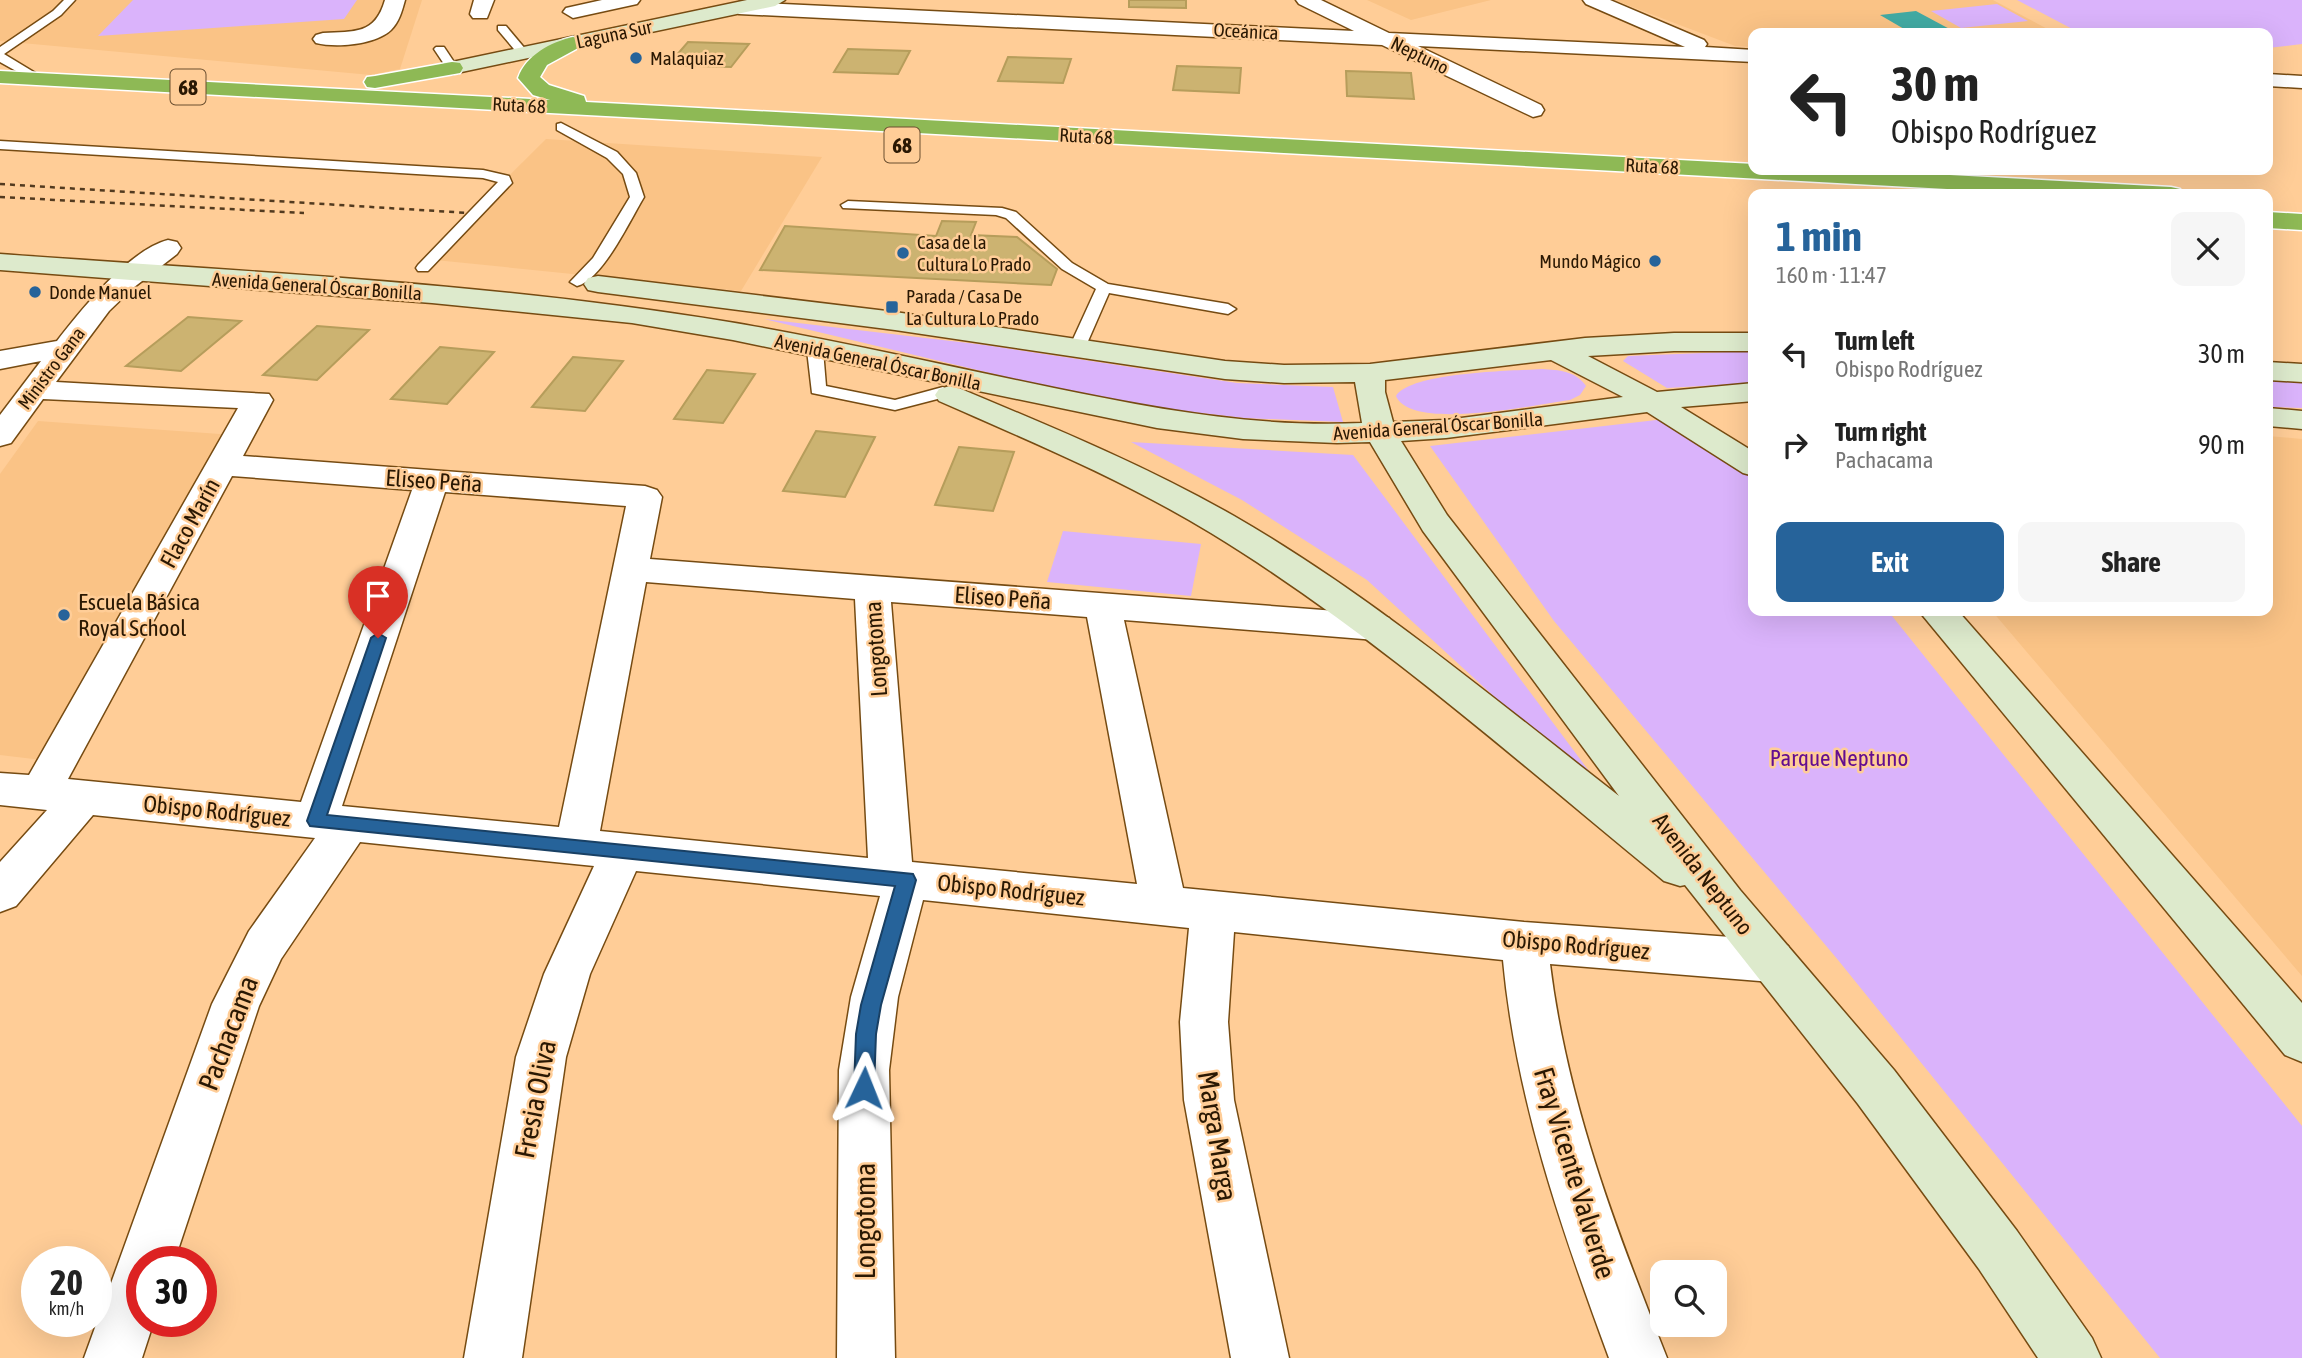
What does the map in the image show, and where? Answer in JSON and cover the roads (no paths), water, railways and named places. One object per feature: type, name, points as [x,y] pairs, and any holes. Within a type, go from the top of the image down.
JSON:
[{"type":"highway","points":[[573,43],[538,62],[530,72],[531,82],[552,95],[633,111]]},
{"type":"highway","points":[[266,91],[371,83],[446,59]]},
{"type":"highway","name":"Ruta 68","points":[[0,77],[1748,171]]},
{"type":"highway","name":"Ruta 68","points":[[0,95],[1748,191]]},
{"type":"highway","name":"Ruta 68","points":[[1819,175],[2078,189]]},
{"type":"highway","points":[[2273,200],[2302,201]]},
{"type":"highway","points":[[2273,220],[2302,222]]},
{"type":"main road","name":"Laguna Sur","points":[[446,59],[523,53],[775,0]]},
{"type":"main road","name":"Avenida General Óscar Bonilla","points":[[0,262],[134,258],[432,295],[621,313],[733,331],[819,351],[1199,425],[1290,433],[1384,433],[1505,423],[1652,402],[1748,393]]},
{"type":"main road","name":"Avenida General Óscar Bonilla","points":[[382,265],[462,272]]},
{"type":"main road","name":"Avenida General Óscar Bonilla","points":[[565,280],[868,317],[1226,370],[1284,374],[1370,373],[1555,350],[1674,342],[1748,342]]},
{"type":"main road","points":[[1555,350],[1652,402],[1748,462]]},
{"type":"main road","points":[[819,351],[943,392],[1038,431],[1161,490],[1282,562],[1376,627],[1724,903]]},
{"type":"main road","points":[[2273,371],[2302,373]]},
{"type":"main road","name":"Avenida Neptuno","points":[[1370,373],[1370,402],[1398,464],[1435,523],[1724,903],[1876,1087],[1998,1250],[2072,1358]]},
{"type":"main road","points":[[2273,417],[2302,420]]},
{"type":"main road","points":[[1941,616],[2302,1039]]},
{"type":"street","points":[[323,39],[346,37],[378,29],[387,23],[395,0]]},
{"type":"street","points":[[567,6],[630,0]]},
{"type":"street","name":"Neptuno","points":[[1306,0],[1533,110]]},
{"type":"street","points":[[1593,0],[1721,54]]},
{"type":"street","points":[[567,6],[597,38]]},
{"type":"street","name":"Oceánica","points":[[739,8],[1748,56]]},
{"type":"street","points":[[2273,80],[2302,82]]},
{"type":"street","name":"Ministro Gana","points":[[0,436],[134,258],[181,249]]},
{"type":"street","points":[[0,360],[65,348]]},
{"type":"street","name":"Flaco Marín","points":[[20,791],[223,465],[258,400],[35,390]]},
{"type":"street","name":"Eliseo Peña","points":[[223,465],[645,497]]},
{"type":"street","name":"Pachacama","points":[[152,1246],[236,1004],[332,823],[432,481]]},
{"type":"street","name":"Fresia Oliva","points":[[493,1358],[541,1057],[567,974],[599,849],[631,569],[645,497]]},
{"type":"street","name":"Eliseo Peña","points":[[631,569],[1376,627]]},
{"type":"street","name":"Longotoma","points":[[866,1358],[866,1034],[899,879],[872,588]]},
{"type":"street","name":"Marga Marga","points":[[1103,606],[1188,908],[1204,1022],[1209,1100],[1260,1358]]},
{"type":"street","name":"Obispo Rodríguez","points":[[20,791],[1524,942],[1772,961]]},
{"type":"street","points":[[0,893],[83,798]]},
{"type":"street","name":"Fray Vicente Valverde","points":[[1524,942],[1536,1040],[1559,1139],[1578,1202],[1638,1358]]},
{"type":"street","points":[[113,1358],[126,1321]]},
{"type":"lane","points":[[38,79],[0,55],[57,13],[70,0]]},
{"type":"lane","points":[[502,28],[523,53]]},
{"type":"lane","points":[[561,127],[612,155],[629,173],[637,197],[599,260],[565,280]]},
{"type":"lane","points":[[0,145],[464,173],[504,179],[505,183],[423,268]]},
{"type":"lane","points":[[848,205],[997,211],[1011,215],[1067,266],[1104,288],[1228,309]]},
{"type":"lane","points":[[1077,348],[1104,288]]},
{"type":"water","points":[[1916,11],[1948,28],[1902,28],[1880,15]]},
{"type":"railway","points":[[0,184],[469,213]]},
{"type":"railway","points":[[0,197],[304,213]]},
{"type":"place","name":"Malaquiaz","points":[[636,58]]},
{"type":"place","name":"Casa de la Cultura Lo Prado","points":[[903,253]]},
{"type":"place","name":"Mundo Mágico","points":[[1655,261]]},
{"type":"place","name":"Donde Manuel","points":[[35,292]]},
{"type":"place","name":"Parada / Casa De La Cultura Lo Prado","points":[[892,307]]},
{"type":"place","name":"Escuela Básica Royal School","points":[[64,615]]},
{"type":"park label","name":"Parque Neptuno","points":[[1839,758]]}]
